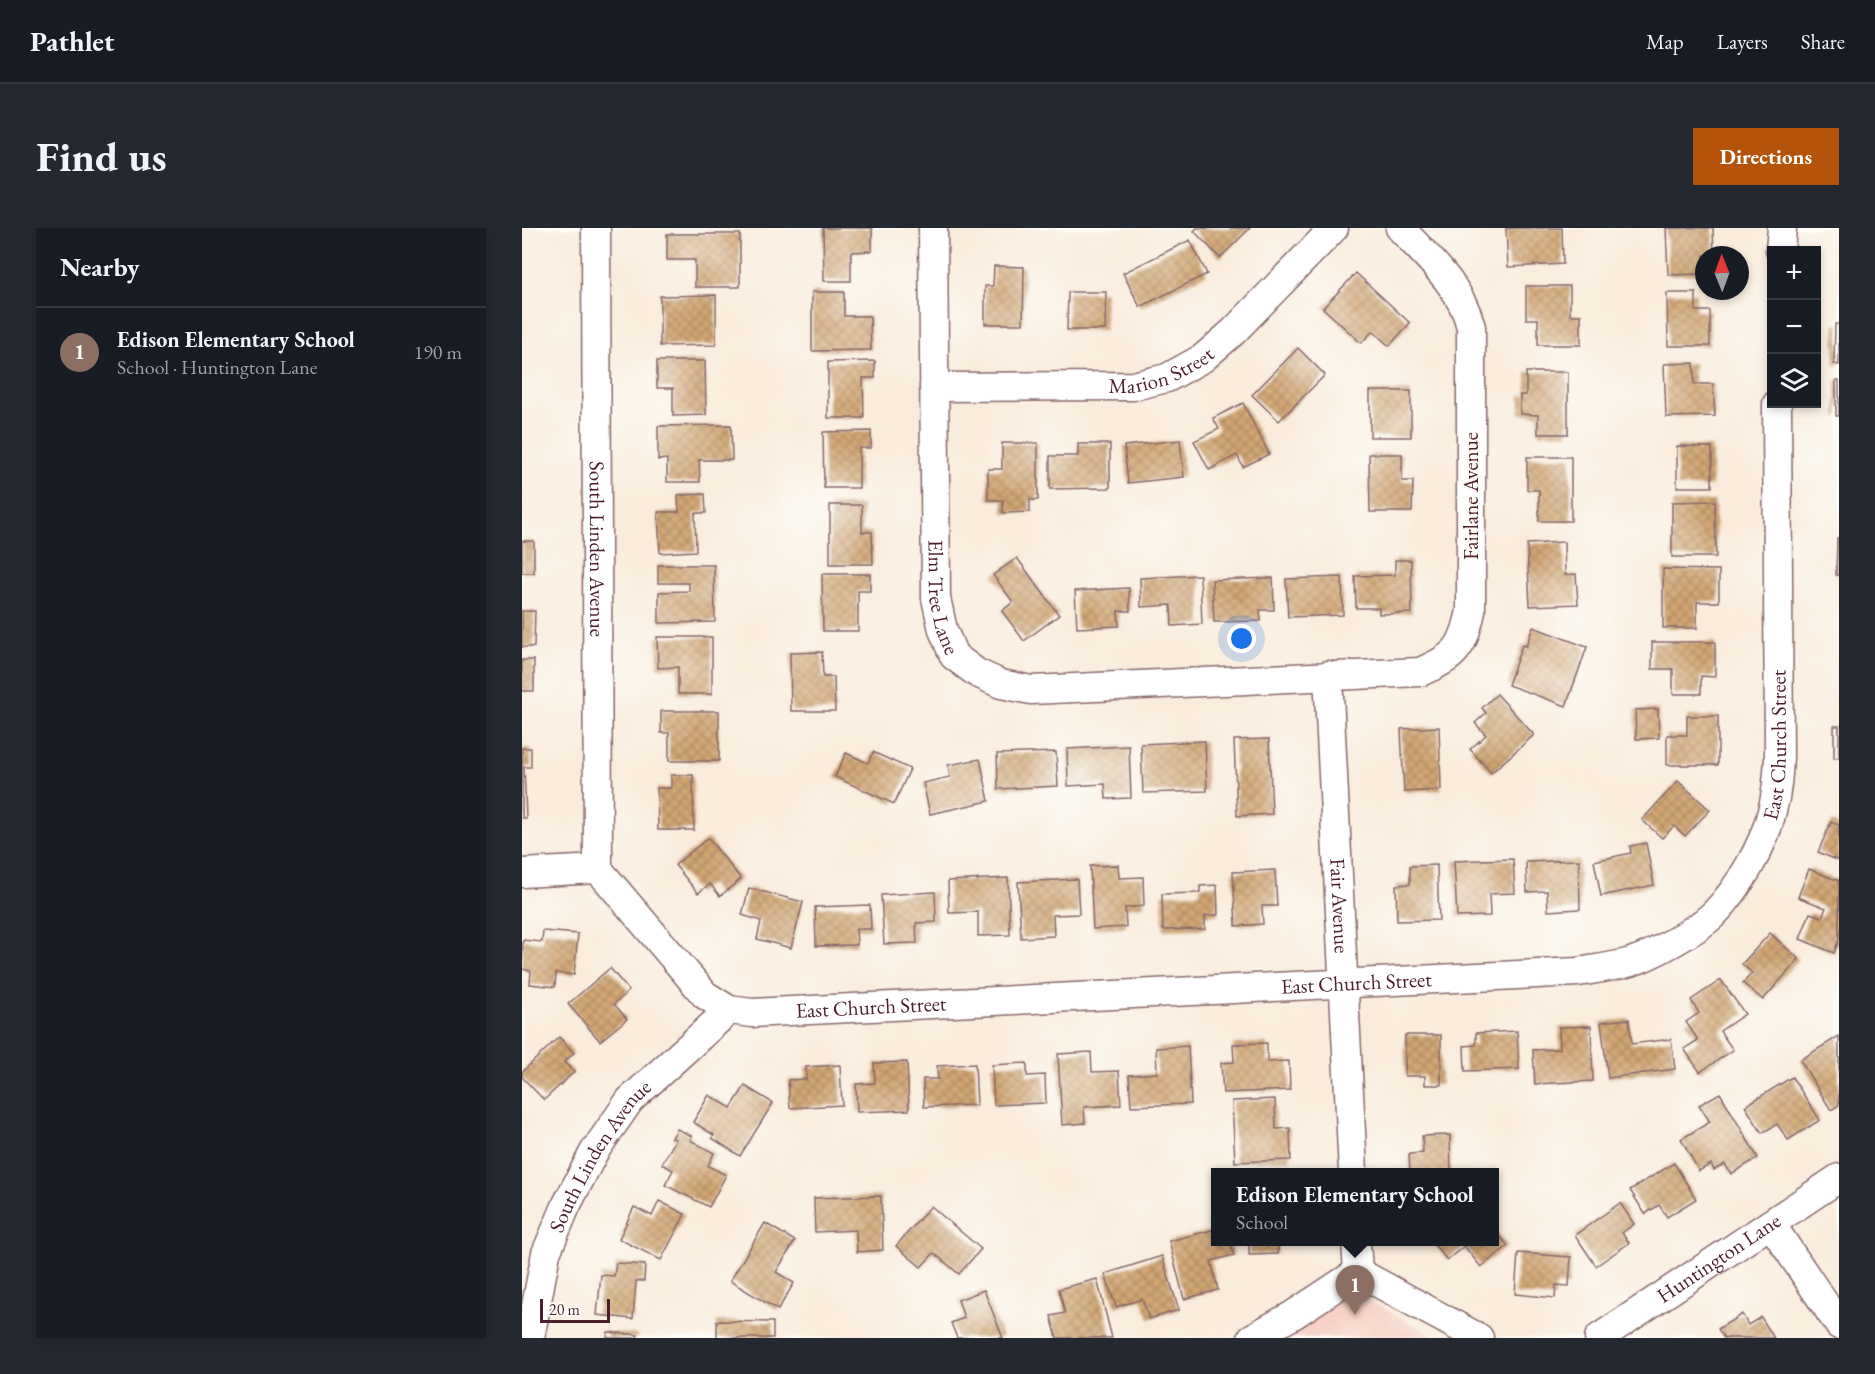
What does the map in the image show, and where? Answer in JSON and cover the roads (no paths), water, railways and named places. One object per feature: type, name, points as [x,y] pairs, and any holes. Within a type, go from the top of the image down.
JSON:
[{"type":"street","name":"South Linden Avenue","points":[[596,228],[598,869]]},
{"type":"street","name":"Elm Tree Lane","points":[[933,228],[936,598],[943,630],[954,656],[977,673],[1001,684],[1031,690],[1328,675]]},
{"type":"street","name":"Marion Street","points":[[934,387],[1133,387],[1167,378],[1203,358],[1233,332],[1334,228]]},
{"type":"street","name":"Fairlane Avenue","points":[[1328,675],[1420,672],[1445,662],[1457,650],[1467,633],[1471,610],[1471,327],[1463,302],[1452,285],[1400,228]]},
{"type":"street","points":[[1780,246],[1782,228]]},
{"type":"street","name":"East Church Street","points":[[598,869],[705,995],[729,1010],[752,1013],[1577,972],[1632,962],[1656,952],[1713,914],[1738,883],[1767,829],[1778,786],[1779,757],[1777,408]]},
{"type":"street","name":"Fair Avenue","points":[[1328,675],[1353,1168]]},
{"type":"street","points":[[522,873],[598,869]]},
{"type":"street","name":"South Linden Avenue","points":[[530,1338],[546,1253],[567,1204],[594,1152],[630,1100],[729,1010]]},
{"type":"street","name":"Huntington Lane","points":[[1599,1338],[1839,1178]]},
{"type":"street","points":[[1771,1224],[1839,1325]]},
{"type":"street","points":[[1356,1246],[1358,1272]]},
{"type":"street","points":[[1252,1338],[1293,1315],[1358,1272]]},
{"type":"street","points":[[1358,1272],[1479,1338]]},
{"type":"place","name":"Edison Elementary School","points":[[1355,1315]]}]
